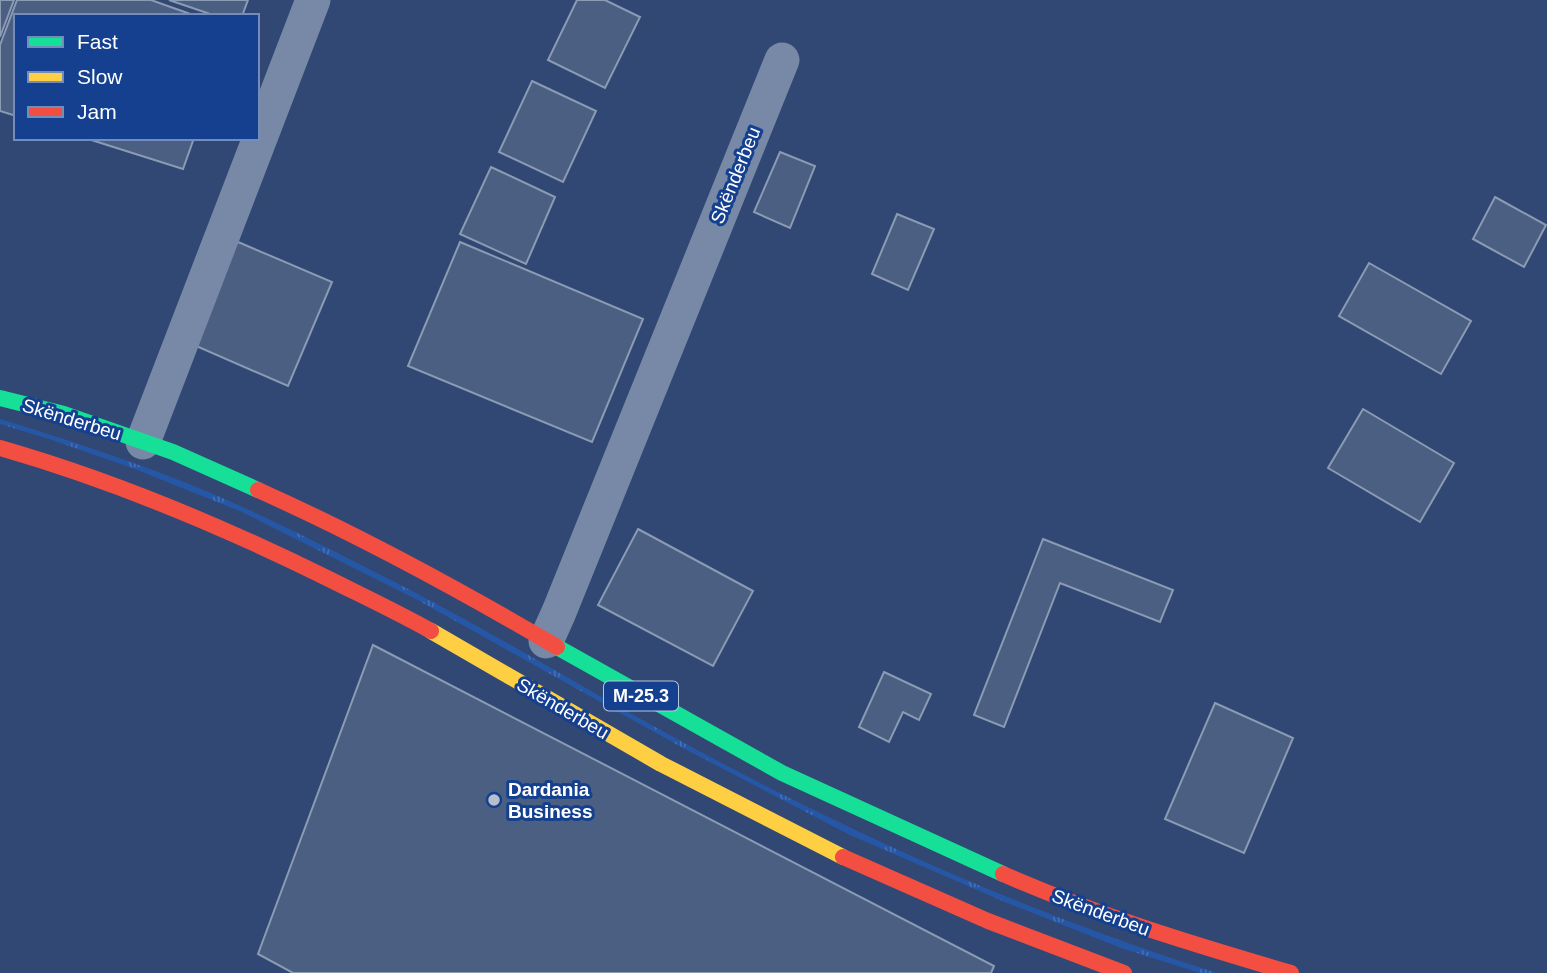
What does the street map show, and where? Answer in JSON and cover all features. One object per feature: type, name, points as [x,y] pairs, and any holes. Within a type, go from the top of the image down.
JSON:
[{"type":"main road","name":"Skënderbeu","points":[[0,398],[64,414],[173,452],[305,511],[452,585],[622,685],[782,772],[952,851],[1053,895],[1186,942],[1291,973]]},
{"type":"main road","name":"Skënderbeu","points":[[0,448],[50,461],[155,499],[284,556],[429,629],[597,729],[760,817],[1035,942],[1124,973]]},
{"type":"street","name":"Skënderbeu","points":[[143,442],[313,0]]},
{"type":"street","name":"Skënderbeu","points":[[545,641],[782,60]]},
{"type":"green space","points":[[0,419],[125,460],[247,509],[416,593],[686,744],[815,811],[1013,899],[1217,973],[1200,973],[1121,948],[1005,902],[850,835],[683,748],[414,598],[242,512],[135,469],[0,424]]},
{"type":"building","points":[[0,0],[14,0],[0,37]]},
{"type":"building","points":[[17,0],[151,0],[190,14],[14,14],[14,115],[0,111],[0,45]]},
{"type":"building","points":[[169,0],[248,0],[243,14],[210,14]]},
{"type":"building","points":[[577,0],[605,0],[640,17],[605,88],[548,60]]},
{"type":"building","points":[[532,81],[596,111],[563,182],[499,152]]},
{"type":"building","points":[[91,140],[193,140],[183,169]]},
{"type":"building","points":[[780,152],[815,166],[790,228],[754,212]]},
{"type":"building","points":[[491,167],[555,197],[526,264],[460,234]]},
{"type":"building","points":[[1495,197],[1546,225],[1524,267],[1473,239]]},
{"type":"building","points":[[897,214],[934,229],[908,290],[872,274]]},
{"type":"building","points":[[231,239],[332,282],[288,386],[187,342]]},
{"type":"building","points":[[460,242],[643,319],[592,442],[408,366]]},
{"type":"building","points":[[1369,263],[1471,321],[1441,374],[1339,316]]},
{"type":"building","points":[[1363,409],[1454,463],[1420,522],[1328,468]]},
{"type":"building","points":[[638,529],[753,591],[713,666],[598,605]]},
{"type":"building","points":[[1043,539],[1173,590],[1160,622],[1060,583],[1004,727],[974,715]]},
{"type":"building","name":"Dardania Business","points":[[373,645],[994,966],[991,973],[293,973],[258,954]]},
{"type":"building","points":[[884,672],[931,694],[919,720],[903,712],[889,742],[859,727]]},
{"type":"building","points":[[1215,703],[1293,738],[1244,853],[1165,819]]},
{"type":"traffic: fast","points":[[0,398],[64,414],[173,452],[258,490]]},
{"type":"traffic: fast","points":[[557,647],[782,773],[1003,874]]},
{"type":"traffic: slow","points":[[431,631],[661,764],[843,857]]},
{"type":"traffic: jam","points":[[0,448],[127,490],[210,524],[291,560],[431,631]]},
{"type":"traffic: jam","points":[[258,490],[410,564],[557,647]]},
{"type":"traffic: jam","points":[[843,857],[988,921],[1124,973]]},
{"type":"traffic: jam","points":[[1003,874],[1109,916],[1291,973]]},
{"type":"place","name":"Dardania Business","points":[[494,800]]}]
